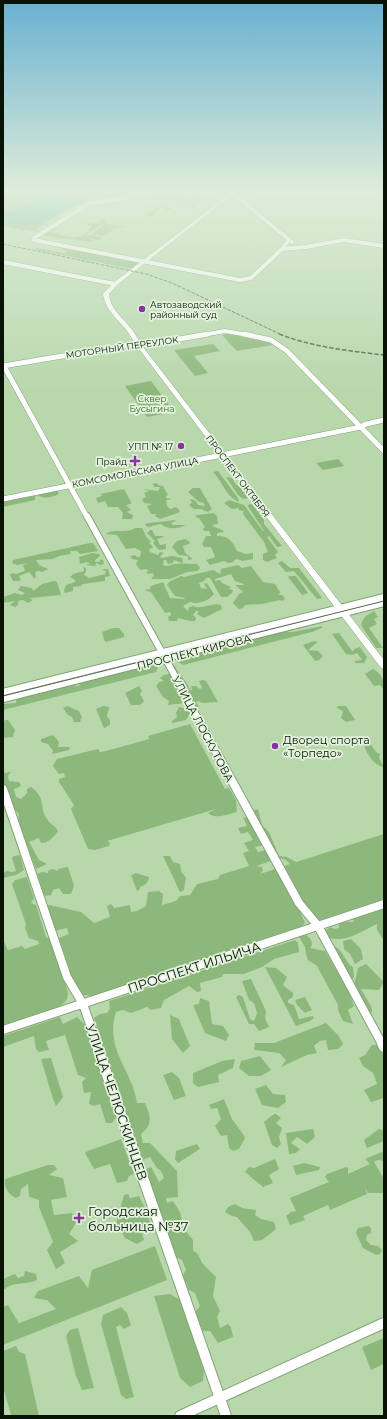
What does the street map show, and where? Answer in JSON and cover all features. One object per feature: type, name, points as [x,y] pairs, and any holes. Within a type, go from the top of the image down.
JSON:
[{"type":"main road","points":[[115,284],[150,258]]},
{"type":"main road","name":"ПРОСПЕКТ ОКТЯБРЯ","points":[[115,284],[106,294],[106,299],[114,311],[222,455],[384,666]]},
{"type":"street","points":[[126,258],[238,280],[247,280],[251,278],[272,258]]},
{"type":"street","points":[[3,262],[115,284]]},
{"type":"street","name":"МОТОРНЫЙ ПЕРЕУЛОК","points":[[4,366],[128,345],[150,344],[218,332],[234,332],[271,340],[277,343],[311,374],[384,451]]},
{"type":"street","name":"УЛИЦА ЛОСКУТОВА","points":[[4,366],[247,810],[299,903],[318,926],[384,1047]]},
{"type":"street","name":"КОМСОМОЛЬСКАЯ УЛИЦА","points":[[3,499],[361,427],[366,424],[384,420]]},
{"type":"street","name":"ПРОСПЕКТ КИРОВА","points":[[341,611],[384,597]]},
{"type":"street","name":"ПРОСПЕКТ КИРОВА","points":[[3,699],[163,656],[341,611],[384,603]]},
{"type":"street","name":"ПРОСПЕКТ КИРОВА","points":[[3,692],[163,656]]},
{"type":"street","name":"УЛИЦА ЧЕЛЮСКИНЦЕВ","points":[[3,789],[67,977],[83,1004],[226,1416]]},
{"type":"street","name":"ПРОСПЕКТ ИЛЬИЧА","points":[[3,1030],[384,904]]},
{"type":"street","points":[[180,1416],[384,1323]]},
{"type":"green space","points":[[77,258],[115,258],[140,263],[133,269]]},
{"type":"green space","points":[[228,334],[269,342],[273,345],[237,351],[222,335]]},
{"type":"green space","points":[[213,344],[220,351],[194,356],[208,373],[195,376],[174,350]]},
{"type":"green space","name":"Сквер Бусыгина","points":[[151,381],[174,412],[147,417],[125,386]]},
{"type":"green space","points":[[338,459],[344,466],[323,470],[316,463]]},
{"type":"green space","points":[[218,471],[238,498],[238,502],[230,496],[213,472]]},
{"type":"green space","points":[[226,477],[232,478],[236,485],[238,485],[249,498],[243,499],[238,495]]},
{"type":"green space","points":[[157,483],[158,485],[163,486],[168,495],[166,498],[172,499],[166,500],[167,506],[170,509],[176,507],[180,511],[178,513],[160,519],[155,516],[156,514],[151,514],[147,506],[152,504],[144,503],[142,499],[146,497],[144,493],[149,491],[143,489],[158,491],[160,487],[154,487],[153,484]]},
{"type":"green space","points":[[193,488],[200,488],[212,509],[208,512],[201,509],[194,509],[189,505],[192,502],[190,500],[191,499],[196,501],[198,505],[205,506],[204,503],[199,502],[188,492]]},
{"type":"green space","points":[[124,489],[131,502],[131,504],[126,505],[131,510],[127,512],[133,515],[132,519],[122,519],[123,513],[118,507],[108,507],[105,501],[98,503],[96,498],[102,496],[101,494]]},
{"type":"green space","points":[[57,490],[59,494],[48,498],[37,495],[35,500],[3,507],[3,501]]},
{"type":"green space","points":[[229,500],[244,505],[264,531],[247,505],[252,504],[264,520],[264,524],[282,546],[277,547],[269,536],[267,537],[278,552],[275,555],[277,558],[267,562],[263,560],[263,554],[268,552],[264,542],[243,514],[244,511],[239,510],[239,508],[232,509],[224,503]]},
{"type":"green space","points":[[214,513],[217,516],[218,524],[212,525],[224,532],[217,533],[217,536],[229,539],[234,544],[237,551],[246,554],[253,553],[253,559],[243,561],[236,559],[230,563],[224,561],[210,565],[206,560],[215,557],[211,547],[204,547],[202,544],[206,536],[211,536],[209,531],[204,531],[203,529],[205,527],[199,518],[195,517],[197,515]]},
{"type":"green space","points":[[176,521],[171,523],[173,525],[186,525],[173,528],[166,527],[161,524],[148,527],[145,524],[149,523]]},
{"type":"green space","points":[[135,528],[142,528],[147,538],[151,541],[149,544],[152,545],[153,548],[149,549],[150,552],[158,555],[160,552],[164,553],[160,556],[162,558],[172,556],[182,558],[183,560],[182,563],[174,560],[173,563],[168,564],[166,560],[164,560],[163,565],[197,564],[200,568],[197,571],[187,572],[170,579],[151,578],[154,576],[153,573],[148,574],[146,572],[149,571],[146,569],[140,570],[136,564],[138,560],[132,559],[130,556],[135,555],[140,557],[141,551],[135,548],[126,549],[117,535],[106,534],[112,531],[128,531]]},
{"type":"green space","points":[[152,530],[155,536],[164,537],[157,539],[160,545],[166,544],[166,549],[159,550],[153,543],[155,541],[147,533]]},
{"type":"green space","points":[[185,539],[190,542],[189,544],[183,546],[185,553],[193,559],[188,560],[188,556],[179,555],[172,547],[177,541]]},
{"type":"green space","points":[[93,543],[98,551],[80,554],[77,551],[70,551],[71,554],[59,556],[53,559],[36,560],[39,565],[48,569],[42,572],[35,572],[36,578],[34,578],[29,572],[19,576],[21,580],[13,581],[10,575],[12,573],[16,574],[25,571],[23,565],[29,563],[17,565],[12,563],[13,560]]},
{"type":"green space","points":[[92,553],[99,554],[100,556],[95,560],[95,562],[99,562],[101,559],[103,560],[104,564],[100,565],[97,563],[95,566],[87,565],[91,564],[87,562],[80,564],[79,557]]},
{"type":"green space","points":[[282,561],[290,568],[299,568],[322,598],[317,599],[294,571],[286,572],[278,563]]},
{"type":"green space","points":[[238,565],[242,568],[251,566],[263,582],[275,584],[280,592],[279,595],[282,595],[285,599],[282,601],[280,600],[262,604],[245,605],[243,608],[239,609],[233,603],[239,594],[243,592],[235,585],[244,584],[235,581],[231,574],[215,579],[215,581],[220,580],[222,583],[231,587],[229,589],[233,590],[227,597],[221,597],[210,578],[206,578],[204,581],[199,583],[201,588],[207,589],[204,584],[207,583],[214,594],[203,602],[190,602],[183,606],[188,611],[189,607],[193,606],[200,607],[218,604],[221,605],[222,609],[204,618],[197,614],[199,611],[196,611],[193,615],[196,618],[195,621],[178,618],[177,621],[169,621],[168,617],[171,615],[170,612],[165,613],[151,592],[144,590],[150,589],[151,586],[163,582],[170,598],[184,599],[185,598],[175,596],[167,585],[169,582],[181,576],[184,577],[213,570],[220,574],[221,569]]},
{"type":"green space","points":[[83,567],[86,568],[84,575],[89,578],[105,574],[106,571],[102,570],[103,569],[108,569],[110,576],[105,577],[105,581],[73,587],[73,591],[65,593],[64,590],[66,585],[75,582],[75,580],[70,577],[73,574],[84,571]]},
{"type":"green space","points":[[296,576],[308,593],[302,595],[288,577]]},
{"type":"green space","points":[[54,581],[57,582],[61,595],[30,598],[33,600],[28,603],[23,600],[18,601],[18,605],[15,607],[10,605],[15,601],[3,603],[3,597],[15,593],[22,595],[25,593],[18,590],[21,586],[32,588],[33,591],[42,584]]},
{"type":"green space","points":[[374,611],[378,617],[374,619],[377,624],[369,628],[383,648],[376,648],[361,625],[366,616]]},
{"type":"green space","points":[[322,626],[322,628],[312,632],[183,665],[176,661],[175,658],[280,632],[293,632]]},
{"type":"green space","points":[[113,628],[119,628],[124,634],[124,637],[106,642],[102,632]]},
{"type":"green space","points":[[339,633],[352,651],[360,647],[367,657],[364,663],[356,663],[354,661],[362,660],[357,653],[352,655],[346,654],[332,634]]},
{"type":"green space","points":[[314,641],[318,642],[308,650],[318,651],[323,656],[319,660],[315,661],[303,645]]},
{"type":"green space","points":[[153,666],[158,667],[156,672],[3,710],[3,704],[16,703],[16,698],[66,684],[79,686],[81,681],[138,667],[145,668]]},
{"type":"green space","points":[[171,666],[175,666],[190,690],[192,690],[191,686],[196,686],[200,689],[202,688],[199,681],[206,681],[218,702],[203,703],[198,701],[196,702],[199,707],[195,709],[189,698],[192,697],[190,693],[186,693]]},
{"type":"green space","points":[[373,669],[379,673],[382,678],[384,690],[380,685],[374,686],[365,674]]},
{"type":"green space","points":[[170,674],[185,703],[168,705],[169,701],[163,697],[156,686],[159,682],[164,681],[160,678],[164,675]]},
{"type":"green space","points":[[139,686],[142,691],[140,694],[144,701],[140,705],[131,705],[125,693]]},
{"type":"green space","points":[[67,706],[79,711],[82,717],[80,722],[74,722],[72,717],[68,715],[63,708]]},
{"type":"green space","points":[[103,706],[109,707],[107,716],[110,720],[110,725],[104,728],[96,709]]},
{"type":"green space","points":[[338,706],[346,706],[355,720],[346,722],[341,718],[343,711],[337,708]]},
{"type":"green space","points":[[179,707],[187,709],[190,713],[186,720],[172,723],[172,721],[177,717],[176,713]]},
{"type":"green space","points":[[5,720],[8,720],[15,730],[13,737],[3,738],[3,723]]},
{"type":"green space","points":[[190,724],[225,789],[229,788],[236,800],[237,812],[218,816],[208,813],[216,809],[107,841],[110,843],[109,846],[95,850],[88,849],[71,809],[74,805],[59,782],[59,779],[65,777],[64,773],[59,774],[53,766],[57,759],[98,749],[100,752],[106,751],[149,739],[148,736]]},
{"type":"green space","points":[[53,735],[59,742],[58,747],[70,747],[69,750],[52,754],[53,751],[48,744],[41,742],[41,739]]},
{"type":"green space","points":[[364,742],[369,742],[376,752],[380,754],[379,758],[384,767],[380,766],[370,758],[364,746]]},
{"type":"green space","points":[[11,772],[8,776],[9,781],[19,782],[21,786],[14,789],[16,797],[21,799],[27,793],[27,789],[31,787],[36,791],[41,798],[43,810],[47,819],[58,831],[53,838],[47,842],[41,843],[39,838],[29,842],[39,860],[47,864],[36,869],[18,821],[19,814],[10,801],[6,790],[3,773]]},
{"type":"green space","points":[[258,809],[262,825],[269,832],[279,856],[287,857],[296,862],[384,834],[384,899],[317,921],[298,907],[305,923],[302,926],[91,996],[84,995],[76,990],[59,938],[69,934],[67,928],[55,931],[47,906],[49,905],[81,912],[94,923],[110,917],[107,906],[111,904],[114,908],[130,905],[131,912],[137,911],[146,906],[148,892],[159,891],[163,894],[162,905],[176,901],[180,896],[190,895],[197,884],[218,879],[220,875],[249,866],[243,853],[249,851],[244,843],[253,840],[248,832],[241,834],[238,828],[247,826],[243,817],[248,818],[252,811]],"holes":[[[268,844],[280,858],[286,860],[290,864],[260,874],[263,870],[262,867],[256,866],[271,861],[266,850],[258,852],[255,847]]]},
{"type":"green space","points":[[20,855],[24,870],[16,875],[3,878],[3,873],[7,871],[16,871],[12,858]]},
{"type":"green space","points":[[163,856],[170,856],[173,862],[180,864],[181,871],[186,878],[184,890],[180,892]]},
{"type":"green space","points":[[68,867],[74,886],[71,894],[63,894],[59,888],[53,890],[51,895],[44,896],[37,874],[42,872],[48,873],[48,871],[52,869],[58,871],[58,869]]},
{"type":"green space","points":[[136,873],[149,877],[146,884],[140,887],[137,891],[131,875]]},
{"type":"green space","points":[[27,877],[34,898],[31,903],[36,905],[46,937],[51,940],[68,992],[68,997],[60,1006],[3,1025],[3,939],[8,950],[22,946],[25,949],[39,944],[38,941],[29,938],[25,928],[26,924],[12,884],[15,880]]},
{"type":"green space","points":[[384,909],[384,941],[377,930],[377,924],[346,938],[333,939],[326,937],[326,930],[331,927],[334,929],[339,928],[339,924],[354,922],[353,919]]},
{"type":"green space","points":[[306,935],[311,939],[312,945],[310,948],[325,951],[347,988],[354,1006],[348,1010],[353,1024],[343,1021],[338,1010],[338,1005],[317,966],[308,960],[305,947],[299,937]]},
{"type":"green space","points":[[351,939],[361,949],[363,959],[355,964],[350,954],[344,949],[343,941]]},
{"type":"green space","points":[[295,940],[298,943],[299,952],[274,959],[262,967],[244,974],[223,974],[222,977],[200,983],[201,991],[197,992],[189,986],[164,1000],[161,1008],[151,1010],[147,1007],[131,1013],[123,1010],[116,1012],[113,1025],[116,1049],[130,1080],[137,1103],[145,1103],[149,1112],[150,1120],[148,1127],[141,1134],[143,1143],[150,1143],[177,1171],[178,1197],[166,1198],[167,1203],[173,1201],[180,1212],[184,1229],[193,1240],[193,1250],[198,1254],[202,1263],[216,1277],[213,1296],[220,1311],[217,1317],[220,1328],[228,1324],[231,1327],[233,1337],[218,1343],[210,1331],[203,1331],[195,1312],[200,1306],[195,1293],[189,1290],[183,1275],[186,1270],[182,1260],[176,1257],[145,1170],[151,1167],[159,1182],[164,1178],[161,1171],[157,1168],[150,1157],[142,1160],[94,1018],[100,1014],[107,1013],[110,1009],[109,1001]]},
{"type":"green space","points":[[332,946],[339,949],[347,962],[353,967],[354,977],[351,980]]},
{"type":"green space","points":[[366,964],[384,982],[379,990],[361,989],[372,1008],[372,1012],[368,1013],[353,989],[358,968]]},
{"type":"green space","points":[[265,967],[276,968],[287,977],[283,985],[293,993],[293,997],[288,1000],[288,1003],[294,1005],[299,1019],[313,1016],[314,1018],[296,1026]]},
{"type":"green space","points":[[251,979],[266,1011],[265,1018],[269,1027],[259,1031],[254,1024],[249,1024],[236,997],[239,995],[243,997],[250,1019],[253,1021],[257,1013],[254,1003],[249,1000],[242,981]]},
{"type":"green space","points":[[305,997],[312,1010],[305,1013],[297,1005],[295,1000]]},
{"type":"green space","points":[[200,998],[209,1001],[212,1024],[223,1026],[229,1035],[226,1041],[205,1033],[193,1005],[199,1004]]},
{"type":"green space","points":[[170,1015],[179,1019],[190,1046],[183,1053],[172,1039]]},
{"type":"green space","points":[[60,1017],[63,1024],[77,1017],[85,1025],[116,1117],[112,1123],[106,1123],[100,1104],[94,1106],[89,1104],[91,1092],[84,1093],[82,1082],[86,1078],[78,1075],[65,1035],[46,1041],[49,1050],[39,1052],[36,1049],[34,1036],[3,1047],[3,1036]]},
{"type":"green space","points":[[326,1023],[338,1035],[343,1044],[338,1049],[328,1050],[326,1040],[320,1041],[314,1046],[317,1053],[307,1055],[281,1067],[286,1060],[279,1053],[254,1050],[255,1043],[274,1043]]},
{"type":"green space","points":[[372,1045],[377,1045],[384,1056],[384,1098],[371,1102],[364,1090],[377,1084],[373,1073],[363,1066],[359,1058],[365,1055]]},
{"type":"green space","points":[[260,1056],[271,1070],[261,1076],[249,1076],[239,1068],[241,1061]]},
{"type":"green space","points":[[51,1058],[63,1097],[56,1106],[41,1059]]},
{"type":"green space","points":[[235,1059],[233,1068],[218,1075],[219,1082],[198,1087],[193,1083],[193,1073],[222,1061]]},
{"type":"green space","points":[[172,1072],[179,1078],[186,1096],[174,1100],[163,1075]]},
{"type":"green space","points":[[266,1085],[273,1094],[285,1095],[286,1102],[278,1108],[262,1105],[255,1089]]},
{"type":"green space","points":[[224,1099],[232,1119],[245,1138],[239,1149],[233,1151],[229,1148],[227,1135],[221,1136],[215,1126],[221,1119],[217,1108],[211,1109],[209,1105]]},
{"type":"green space","points":[[274,1114],[281,1118],[276,1123],[282,1128],[279,1137],[281,1144],[277,1148],[272,1145],[264,1122]]},
{"type":"green space","points":[[313,1129],[315,1137],[307,1144],[297,1137],[291,1143],[300,1149],[296,1153],[289,1154],[286,1133]]},
{"type":"green space","points":[[379,1129],[384,1130],[384,1141],[367,1148],[364,1140]]},
{"type":"green space","points":[[121,1139],[134,1174],[129,1176],[127,1181],[117,1183],[110,1164],[94,1169],[85,1153]]},
{"type":"green space","points":[[197,1144],[200,1149],[178,1163],[175,1159],[176,1151]]},
{"type":"green space","points":[[384,1151],[384,1161],[378,1160],[374,1162],[384,1179],[384,1193],[368,1193],[365,1188],[367,1194],[330,1210],[328,1205],[303,1216],[305,1220],[290,1225],[286,1216],[291,1212],[296,1211],[290,1198],[329,1182],[325,1177],[327,1174],[346,1167],[348,1168],[348,1174],[370,1164],[365,1159]]},
{"type":"green space","points":[[275,1159],[279,1169],[269,1175],[273,1183],[263,1187],[245,1172],[249,1167],[254,1168]]},
{"type":"green space","points":[[304,1163],[320,1167],[319,1170],[296,1175],[293,1166]]},
{"type":"green space","points":[[48,1165],[54,1165],[57,1169],[49,1175],[63,1178],[67,1197],[51,1200],[54,1215],[72,1213],[76,1223],[69,1234],[78,1241],[60,1252],[65,1263],[56,1269],[47,1250],[53,1242],[39,1207],[39,1200],[29,1197],[28,1184],[21,1189],[20,1196],[16,1198],[11,1195],[5,1185],[5,1179]]},
{"type":"green space","points":[[128,1194],[130,1198],[139,1196],[151,1225],[141,1230],[144,1240],[137,1244],[125,1238],[116,1223],[124,1195]]},
{"type":"green space","points":[[235,1204],[242,1208],[256,1210],[255,1215],[261,1219],[274,1222],[276,1229],[262,1240],[254,1241],[250,1232],[237,1217],[225,1212],[228,1207]]},
{"type":"green space","points":[[369,1226],[371,1228],[371,1233],[367,1235],[366,1240],[371,1245],[378,1246],[382,1250],[380,1254],[376,1255],[363,1248],[356,1233],[358,1228]]},
{"type":"green space","points":[[155,1246],[167,1280],[3,1345],[3,1307],[8,1305],[19,1323],[56,1309],[47,1300],[34,1298],[38,1291],[79,1276],[88,1288],[92,1270]]},
{"type":"green space","points":[[25,1271],[36,1274],[37,1280],[28,1283],[11,1285],[3,1291],[3,1279],[15,1274],[18,1278],[24,1276]]},
{"type":"green space","points":[[170,1294],[182,1301],[204,1367],[203,1381],[190,1387],[180,1378],[154,1296]]},
{"type":"green space","points":[[121,1307],[127,1313],[131,1325],[124,1329],[120,1325],[116,1327],[134,1397],[126,1399],[121,1395],[101,1324],[103,1315]]},
{"type":"green space","points":[[78,1328],[94,1388],[82,1390],[76,1376],[66,1336],[70,1330]]},
{"type":"green space","points":[[384,1338],[384,1364],[371,1370],[362,1347]]},
{"type":"green space","points":[[16,1346],[19,1352],[25,1354],[39,1416],[11,1415],[3,1387],[3,1351]]},
{"type":"tram line","points":[[3,696],[384,601]]},
{"type":"railway","points":[[71,258],[146,274],[172,283],[282,335]]},
{"type":"railway","points":[[282,335],[318,345],[384,355]]},
{"type":"place","name":"Автозаводский районный суд","points":[[142,309]]},
{"type":"place","name":"УПП № 17","points":[[181,446]]},
{"type":"place","name":"Прайд","points":[[135,461]]},
{"type":"place","name":"Дворец спорта «Торпедо»","points":[[275,746]]},
{"type":"place","name":"Городская больница №37","points":[[79,1218]]}]
